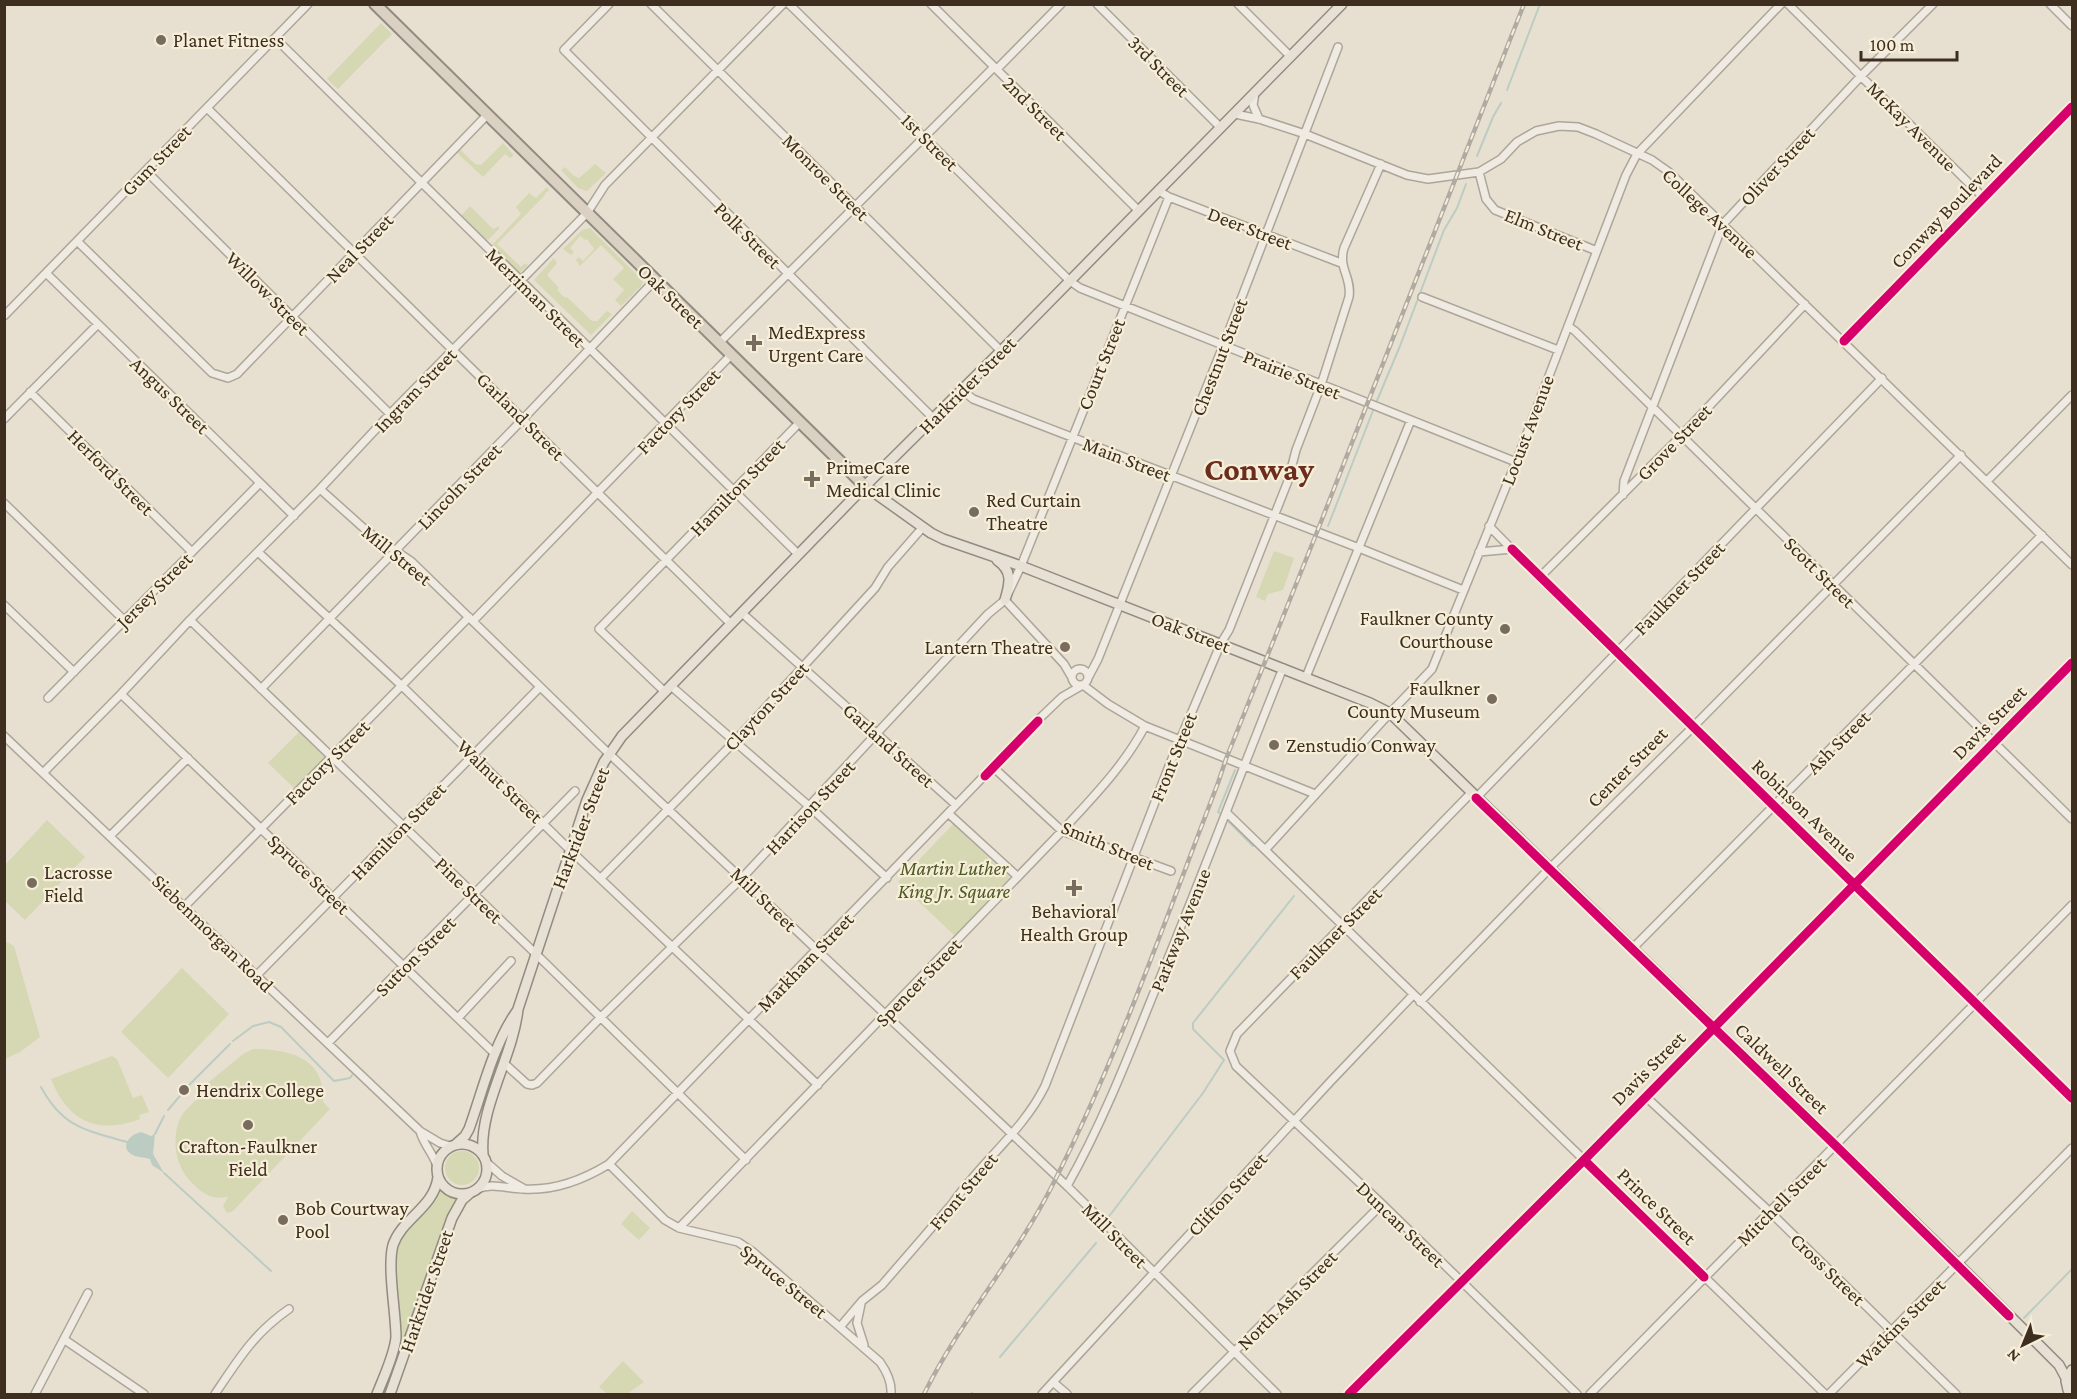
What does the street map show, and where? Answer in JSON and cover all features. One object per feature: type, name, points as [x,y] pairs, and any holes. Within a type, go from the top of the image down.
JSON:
[{"type":"highway","name":"Oak Street","points":[[375,4],[865,486]]},
{"type":"main road","name":"Harkrider Street","points":[[484,1158],[484,1129],[516,1029],[518,1009],[535,953],[569,849],[597,775],[610,754],[639,716],[1342,4]]},
{"type":"main road","name":"Oak Street","points":[[865,486],[947,541],[1021,566],[1221,643],[1390,713]]},
{"type":"main road","name":"Oak Street","points":[[990,555],[1004,567],[1010,577],[1005,600]]},
{"type":"main road","name":"Caldwell Street","points":[[1390,713],[1958,1264],[2059,1365],[2073,1370]]},
{"type":"main road","name":"Harkrider Street","points":[[453,1145],[465,1136],[469,1129],[495,1054],[508,1024],[518,1009]]},
{"type":"main road","points":[[453,1145],[472,1146],[484,1158],[486,1176],[473,1191],[455,1193],[438,1177],[437,1166],[442,1153],[453,1145]]},
{"type":"main road","name":"Harkrider Street","points":[[377,1395],[396,1341],[391,1264],[393,1247],[400,1232],[432,1198],[438,1177]]},
{"type":"main road","name":"Harkrider Street","points":[[390,1395],[452,1218],[462,1200],[473,1191]]},
{"type":"main road","name":"Caldwell Street","points":[[2059,1365],[2065,1386],[2073,1394]]},
{"type":"main road","points":[[2065,1386],[2073,1370]]},
{"type":"street","name":"Gum Street","points":[[4,316],[308,4]]},
{"type":"street","name":"Polk Street","points":[[609,4],[564,50],[787,275],[933,418]]},
{"type":"street","name":"Monroe Street","points":[[651,4],[1001,351]]},
{"type":"street","name":"Ingram Street","points":[[44,773],[587,213],[605,185],[783,4]]},
{"type":"street","name":"1st Street","points":[[789,4],[1070,281]]},
{"type":"street","name":"2nd Street","points":[[931,4],[1139,211]]},
{"type":"street","name":"Factory Street","points":[[720,343],[1061,4]]},
{"type":"street","name":"3rd Street","points":[[1097,4],[1221,128]]},
{"type":"street","points":[[1238,4],[1291,57]]},
{"type":"street","name":"Locust Avenue","points":[[1264,850],[1432,669],[1516,462],[1626,175],[1637,154],[1781,4]]},
{"type":"street","name":"McKay Avenue","points":[[1788,4],[1984,198]]},
{"type":"street","name":"Oliver Street","points":[[1623,495],[1624,481],[1723,224],[1861,76],[1933,4]]},
{"type":"street","points":[[2050,4],[2073,26]]},
{"type":"street","name":"Merriman Street","points":[[275,38],[798,554]]},
{"type":"street","name":"Chestnut Street","points":[[1085,682],[1094,666],[1172,476],[1338,47]]},
{"type":"street","points":[[1255,93],[1253,108],[1259,118]]},
{"type":"street","name":"Conway Boulevard","points":[[1844,341],[2073,106]]},
{"type":"street","name":"Garland Street","points":[[207,108],[731,624]]},
{"type":"street","name":"College Avenue","points":[[1235,114],[1259,118],[1407,175],[1428,179],[1479,172],[1501,159],[1517,142],[1536,131],[1559,126],[1587,130],[1652,160],[1669,172],[2073,565]]},
{"type":"street","name":"Neal Street","points":[[77,241],[212,373],[228,378],[237,374],[487,115]]},
{"type":"street","points":[[1341,263],[1346,244],[1381,164]]},
{"type":"street","name":"Willow Street","points":[[146,171],[390,414]]},
{"type":"street","name":"Elm Street","points":[[1479,172],[1486,199],[1496,210],[1597,251]]},
{"type":"street","name":"Deer Street","points":[[1159,191],[1341,263]]},
{"type":"street","name":"Court Street","points":[[1021,566],[1169,196]]},
{"type":"street","name":"Front Street","points":[[840,1327],[862,1301],[888,1277],[1010,1135],[1038,1100],[1045,1086],[1179,740],[1221,643],[1229,630],[1275,516],[1349,297],[1349,285],[1341,263]]},
{"type":"street","name":"Angus Street","points":[[46,273],[294,516]]},
{"type":"street","name":"Lincoln Street","points":[[261,689],[523,419],[655,279]]},
{"type":"street","name":"Prairie Street","points":[[1070,281],[1080,288],[1125,307],[1516,462]]},
{"type":"street","points":[[1422,297],[1558,350]]},
{"type":"street","name":"Grove Street","points":[[1540,577],[1682,435],[1805,304]]},
{"type":"street","points":[[4,419],[98,324]]},
{"type":"street","name":"Scott Street","points":[[1568,326],[1653,406],[1832,585],[2073,819]]},
{"type":"street","name":"Factory Street","points":[[185,906],[402,686],[599,493],[731,355]]},
{"type":"street","name":"Faulkner Street","points":[[1230,1051],[1237,1034],[1617,652],[1882,378]]},
{"type":"street","name":"Main Street","points":[[962,390],[973,399],[1463,590]]},
{"type":"street","name":"Herford Street","points":[[30,392],[192,552]]},
{"type":"street","points":[[1987,481],[2072,395]]},
{"type":"street","points":[[1306,677],[1411,420]]},
{"type":"street","name":"Hamilton Street","points":[[668,689],[599,628],[800,422]]},
{"type":"street","name":"Center Street","points":[[1420,1002],[1960,455]]},
{"type":"street","name":"Jersey Street","points":[[48,698],[260,483]]},
{"type":"street","name":"Mill Street","points":[[320,489],[368,532],[412,562],[885,1017],[1066,1186],[1277,1395]]},
{"type":"street","points":[[4,503],[124,620]]},
{"type":"street","name":"Robinson Avenue","points":[[1489,526],[2073,1098]]},
{"type":"street","name":"Clayton Street","points":[[601,878],[669,810],[802,668],[876,587],[888,567],[923,527]]},
{"type":"street","name":"Ash Street","points":[[1633,948],[2042,535]]},
{"type":"street","points":[[1479,552],[1512,549]]},
{"type":"street","name":"Walnut Street","points":[[258,552],[402,686],[569,849],[818,1085]]},
{"type":"street","name":"Harrison Street","points":[[504,1063],[525,1083],[535,1084],[742,878],[988,614],[1005,600],[1021,566]]},
{"type":"street","points":[[1005,600],[1064,664],[1076,685],[1085,682]]},
{"type":"street","points":[[4,605],[74,672]]},
{"type":"street","name":"Garland Street","points":[[742,614],[956,805]]},
{"type":"street","name":"Pine Street","points":[[190,620],[746,1160]]},
{"type":"street","name":"Davis Street","points":[[1349,1395],[1584,1160],[2073,663]]},
{"type":"street","points":[[1064,664],[1087,673],[1085,682]]},
{"type":"street","points":[[1072,677],[1073,672],[1094,666]]},
{"type":"street","name":"Parkway Avenue","points":[[1066,1186],[1078,1165],[1134,1042],[1283,668]]},
{"type":"street","name":"Markham Street","points":[[1062,697],[1072,677]]},
{"type":"street","points":[[1085,682],[1108,704],[1145,726],[1314,794]]},
{"type":"street","name":"Markham Street","points":[[473,1191],[489,1186],[526,1190],[546,1188],[591,1175],[609,1164],[1062,697],[1085,682]]},
{"type":"street","name":"Hamilton Street","points":[[257,975],[540,687]]},
{"type":"street","points":[[668,689],[735,741],[887,878]]},
{"type":"street","name":"Spruce Street","points":[[121,694],[495,1054]]},
{"type":"street","name":"Spencer Street","points":[[679,1228],[1062,831],[1129,753],[1145,726]]},
{"type":"street","name":"Siebenmorgan Road","points":[[4,736],[111,835],[420,1131],[440,1143],[453,1145]]},
{"type":"street","points":[[111,835],[188,758]]},
{"type":"street","name":"Smith Street","points":[[993,767],[1062,831],[1171,871]]},
{"type":"street","name":"Sutton Street","points":[[328,1043],[575,791]]},
{"type":"street","points":[[948,813],[1018,877]]},
{"type":"street","name":"Prince Street","points":[[1227,813],[1827,1395]]},
{"type":"street","name":"Mitchell Street","points":[[1590,1395],[2073,905]]},
{"type":"street","points":[[458,1018],[511,961]]},
{"type":"street","name":"Clifton Street","points":[[1042,1395],[1153,1272],[1413,995]]},
{"type":"street","name":"Duncan Street","points":[[1230,1051],[1236,1066],[1382,1204],[1577,1395]]},
{"type":"street","name":"Cross Street","points":[[1645,1096],[1770,1213],[1956,1395]]},
{"type":"street","name":"Siebenmorgan Road","points":[[420,1131],[421,1139],[433,1154],[437,1166]]},
{"type":"street","name":"Watkins Street","points":[[1827,1395],[2073,1148]]},
{"type":"street","points":[[484,1158],[502,1176],[526,1190]]},
{"type":"street","name":"Spruce Street","points":[[609,1164],[665,1220],[679,1228],[725,1237],[738,1242],[756,1254],[867,1350]]},
{"type":"street","name":"North Ash Street","points":[[1192,1395],[1382,1204]]},
{"type":"street","points":[[35,1395],[88,1293]]},
{"type":"street","points":[[862,1301],[857,1323],[860,1336],[867,1350],[880,1362],[888,1374],[892,1391]]},
{"type":"street","points":[[214,1395],[253,1339],[270,1322],[289,1309]]},
{"type":"street","points":[[65,1340],[144,1395]]},
{"type":"street","points":[[1053,1382],[1066,1395]]},
{"type":"green space","points":[[381,23],[392,34],[338,89],[327,79]]},
{"type":"green space","points":[[503,143],[514,155],[510,158],[505,154],[483,177],[456,152],[460,149],[475,164],[481,165]]},
{"type":"green space","points":[[595,164],[606,173],[587,191],[578,188],[561,170],[565,167],[579,178]]},
{"type":"green space","points":[[547,187],[549,191],[497,244],[521,267],[525,263],[528,265],[519,274],[493,249],[492,245],[521,214],[516,207],[529,193],[536,198]]},
{"type":"green space","points":[[470,206],[493,229],[499,226],[499,229],[488,240],[482,238],[460,217]]},
{"type":"green space","points":[[590,228],[643,281],[641,286],[621,306],[615,300],[624,290],[613,279],[624,268],[601,245],[580,266],[576,260],[579,257],[583,261],[594,249],[587,239],[580,236],[570,248],[574,252],[571,255],[563,249],[582,230]]},
{"type":"green space","points":[[554,258],[557,263],[547,275],[565,298],[567,297],[592,321],[597,321],[607,311],[612,314],[591,335],[534,280]]},
{"type":"green space","points":[[1274,551],[1294,558],[1283,590],[1268,594],[1265,601],[1256,597]]},
{"type":"green space","points":[[300,731],[327,757],[294,788],[268,763]]},
{"type":"green space","name":"Lacrosse Field","points":[[47,820],[85,857],[25,920],[5,901],[5,865]]},
{"type":"green space","name":"Martin Luther King Jr. Square","points":[[953,824],[1010,878],[955,936],[898,882]]},
{"type":"green space","points":[[5,941],[14,946],[40,1037],[20,1052],[5,1059]]},
{"type":"green space","points":[[182,968],[229,1014],[168,1078],[121,1032]]},
{"type":"green space","points":[[253,1049],[291,1054],[311,1065],[322,1087],[323,1102],[330,1109],[233,1211],[227,1213],[223,1206],[228,1197],[217,1198],[204,1193],[186,1176],[178,1160],[176,1132],[182,1115],[198,1098],[204,1086],[243,1054]]},
{"type":"green space","points":[[112,1056],[117,1059],[133,1098],[142,1095],[149,1112],[139,1115],[140,1119],[125,1124],[98,1125],[86,1121],[66,1106],[51,1079]]},
{"type":"green space","points":[[462,1151],[474,1156],[479,1168],[474,1180],[462,1185],[450,1180],[445,1168],[450,1156]]},
{"type":"green space","points":[[441,1189],[458,1198],[452,1209],[387,1394],[382,1394],[400,1341],[396,1261],[398,1250],[407,1231]]},
{"type":"green space","points":[[632,1211],[650,1228],[639,1240],[621,1224]]},
{"type":"green space","points":[[623,1361],[644,1382],[627,1394],[607,1394],[599,1387]]},
{"type":"shaded area","points":[[141,1132],[151,1136],[155,1134],[153,1154],[164,1173],[152,1165],[150,1159],[135,1156],[127,1150],[129,1139]]},
{"type":"waterway","points":[[1507,90],[1540,4]]},
{"type":"waterway","points":[[1477,156],[1501,103]]},
{"type":"waterway","points":[[1376,403],[1444,230],[1457,208],[1466,184]]},
{"type":"waterway","points":[[1328,526],[1374,408]]},
{"type":"waterway","points":[[1221,814],[1218,812],[1235,770]]},
{"type":"waterway","points":[[1229,822],[1253,846]]},
{"type":"waterway","points":[[1107,1219],[1203,1093],[1224,1060],[1193,1029],[1193,1023],[1294,896]]},
{"type":"waterway","points":[[233,1041],[253,1026],[269,1022],[281,1027],[334,1081],[350,1078],[352,1075]]},
{"type":"waterway","points":[[168,1110],[230,1044]]},
{"type":"waterway","points":[[41,1087],[49,1101],[67,1119],[88,1130],[127,1142]]},
{"type":"waterway","points":[[155,1134],[164,1116]]},
{"type":"waterway","points":[[164,1173],[271,1271]]},
{"type":"waterway","points":[[1000,1357],[1096,1243]]},
{"type":"waterway","points":[[2024,1318],[2072,1269]]},
{"type":"railway","points":[[924,1394],[954,1341],[1037,1213],[1098,1088],[1140,987],[1226,759],[1524,4]]},
{"type":"cycle path","points":[[1844,341],[2072,107]]},
{"type":"cycle path","points":[[1512,549],[2072,1098]]},
{"type":"cycle path","points":[[1349,1394],[1584,1160],[2072,663]]},
{"type":"cycle path","points":[[985,776],[1038,721]]},
{"type":"cycle path","points":[[1476,798],[2009,1316]]},
{"type":"cycle path","points":[[1584,1160],[1704,1277]]},
{"type":"place","name":"Planet Fitness","points":[[161,40]]},
{"type":"place","name":"MedExpress Urgent Care","points":[[754,343]]},
{"type":"place","name":"PrimeCare Medical Clinic","points":[[812,479]]},
{"type":"place","name":"Red Curtain Theatre","points":[[974,512]]},
{"type":"place","name":"Faulkner County Courthouse","points":[[1505,629]]},
{"type":"place","name":"Lantern Theatre","points":[[1065,647]]},
{"type":"place","name":"Faulkner County Museum","points":[[1492,699]]},
{"type":"place","name":"Zenstudio Conway","points":[[1274,745]]},
{"type":"place","name":"Lacrosse Field","points":[[32,883]]},
{"type":"place","name":"Behavioral Health Group","points":[[1074,888]]},
{"type":"place","name":"Hendrix College","points":[[184,1090]]},
{"type":"place","name":"Crafton-Faulkner Field","points":[[248,1125]]},
{"type":"place","name":"Bob Courtway Pool","points":[[283,1220]]},
{"type":"district","name":"Conway","points":[[1259,469]]}]
